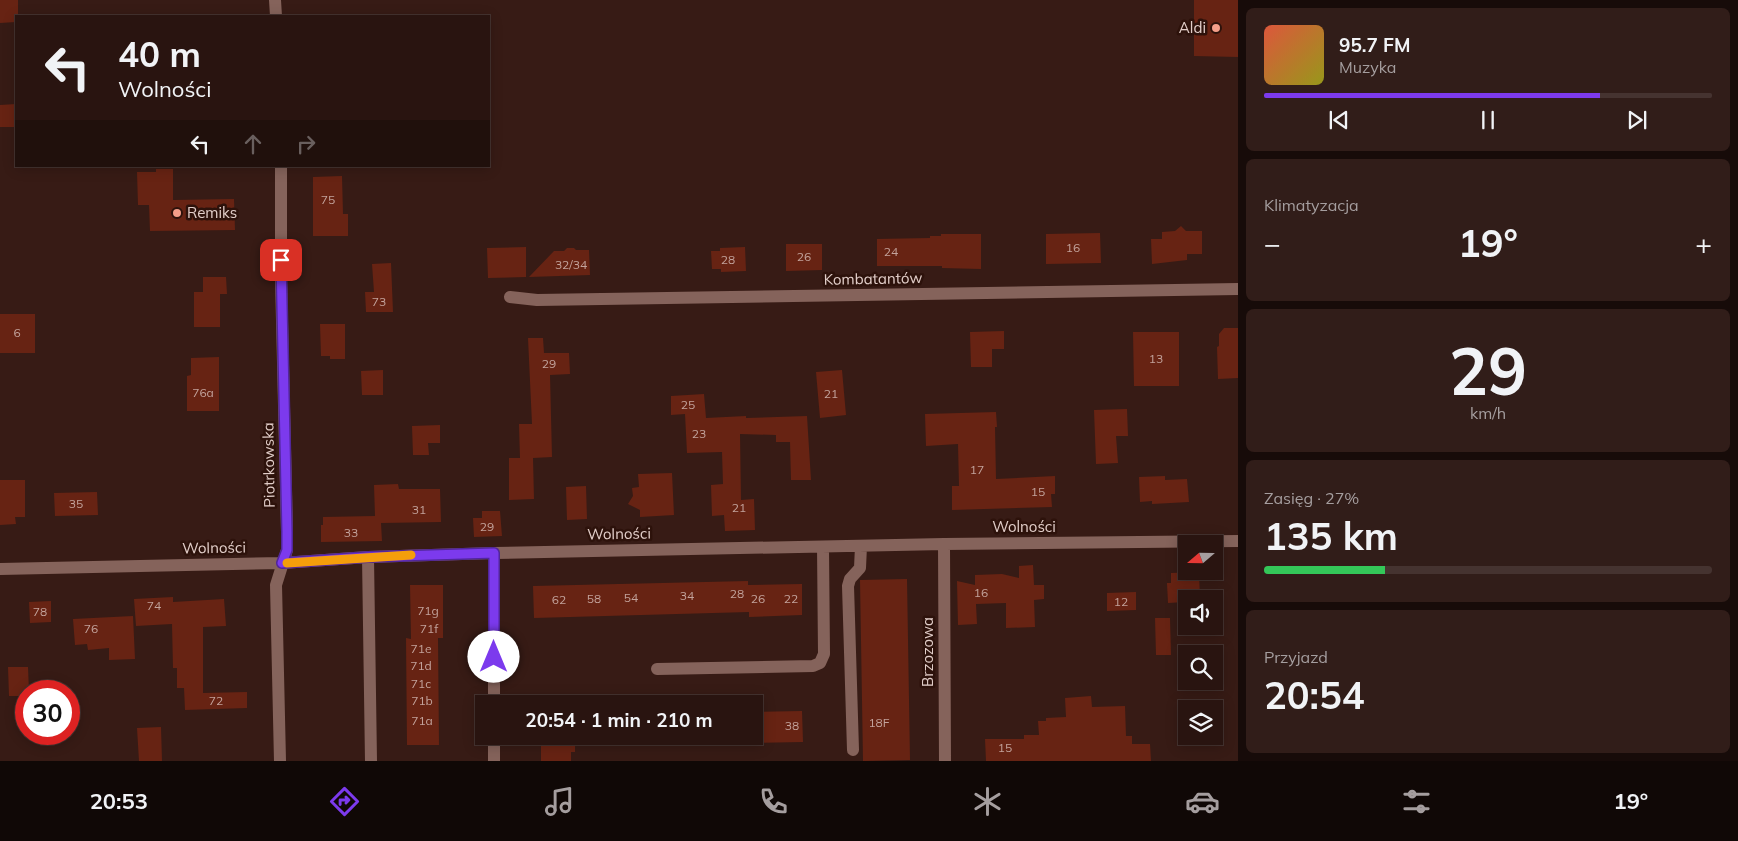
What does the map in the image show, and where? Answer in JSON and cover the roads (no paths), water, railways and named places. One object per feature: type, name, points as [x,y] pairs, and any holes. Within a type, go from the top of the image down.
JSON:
[{"type":"street","points":[[275,0],[276,15]]},
{"type":"street","name":"Piotrkowska","points":[[280,761],[276,585],[287,550],[281,279],[281,167]]},
{"type":"street","name":"Kombatantów","points":[[510,297],[537,300],[1238,289]]},
{"type":"street","name":"Wolności","points":[[0,569],[282,563],[368,557],[494,553],[1238,540]]},
{"type":"street","name":"Brzozowa","points":[[944,544],[944,761]]},
{"type":"street","points":[[853,750],[848,586],[850,578],[860,568],[861,546]]},
{"type":"street","points":[[657,670],[813,666],[820,663],[824,654],[823,547]]},
{"type":"street","points":[[494,553],[494,695]]},
{"type":"street","points":[[368,557],[371,761]]},
{"type":"street","points":[[494,745],[494,761]]},
{"type":"place","name":"Aldi","points":[[1216,28]]},
{"type":"place","name":"Remiks","points":[[177,213]]}]
